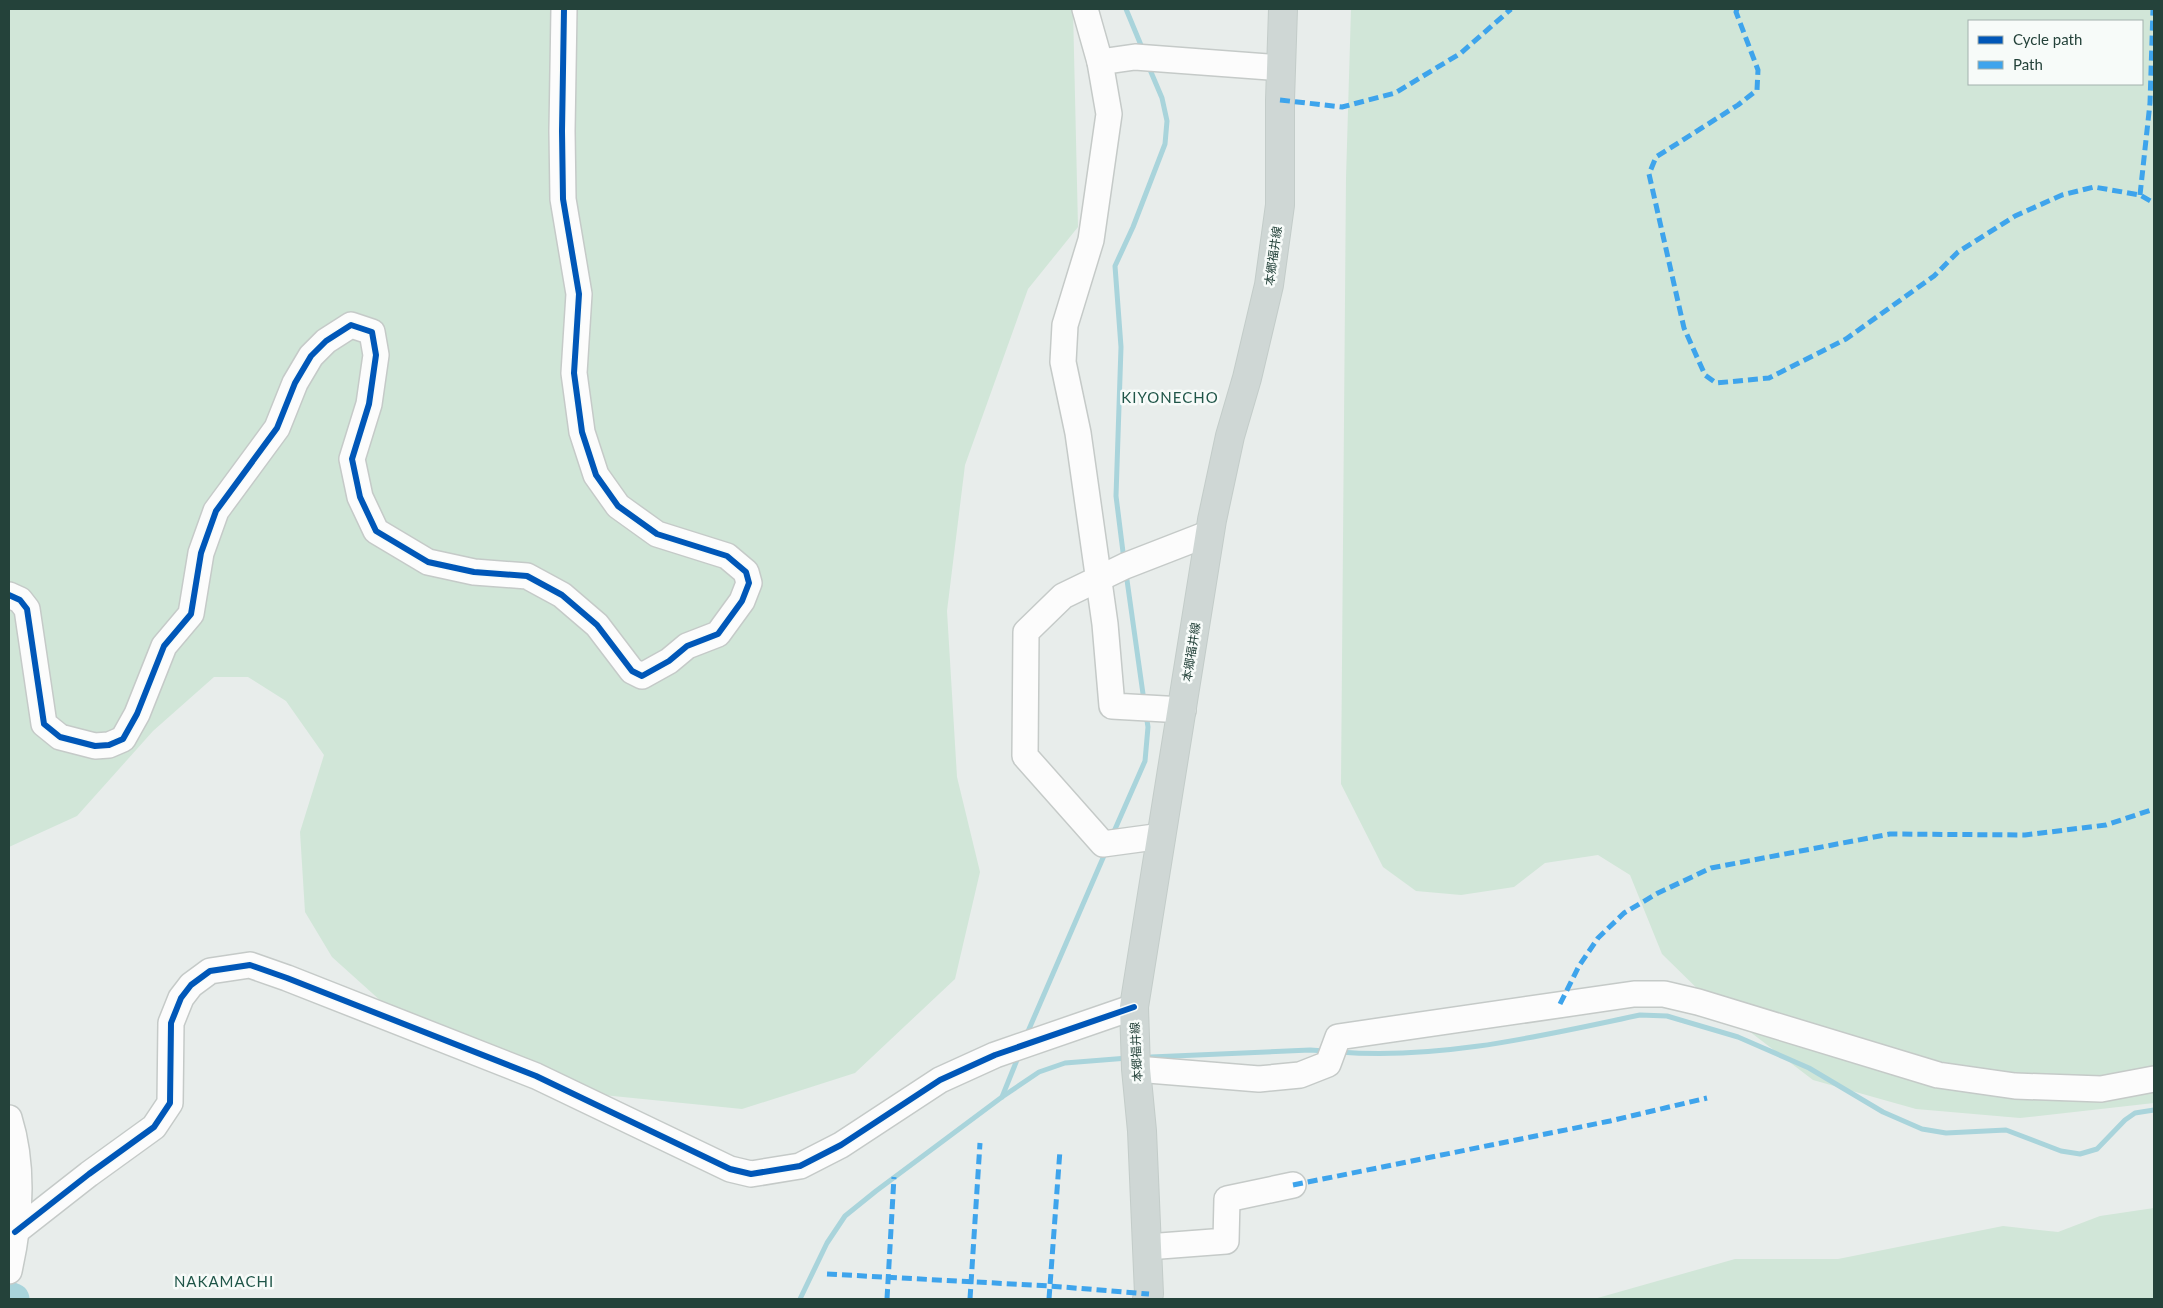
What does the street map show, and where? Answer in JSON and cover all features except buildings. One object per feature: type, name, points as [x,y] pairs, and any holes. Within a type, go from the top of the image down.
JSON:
[{"type":"main road","name":"本郷福井線","points":[[1147,1299],[1149,1294],[1142,1131],[1136,1070],[1134,1007],[1210,533],[1230,436],[1247,378],[1269,284],[1280,205],[1283,9]]},
{"type":"street","points":[[9,596],[20,600],[27,608],[44,724],[60,737],[95,746],[109,745],[123,739],[137,714],[164,646],[191,614],[202,553],[216,510],[277,428],[295,383],[311,356],[326,341],[351,325],[372,332],[376,356],[369,404],[352,459],[360,497],[376,531],[428,562],[474,572],[527,576],[562,595],[597,625],[632,671],[642,676],[669,661],[687,646],[718,634],[742,601],[749,583],[746,572],[727,556],[657,534],[618,506],[596,475],[582,432],[574,373],[579,294],[564,199],[562,131],[564,9]]},
{"type":"street","points":[[1085,9],[1100,62],[1109,114],[1091,240],[1065,325],[1064,362],[1078,433],[1105,624],[1112,706],[1182,710]]},
{"type":"street","points":[[1100,62],[1135,57],[1281,68]]},
{"type":"street","points":[[1162,836],[1103,844],[1025,756],[1026,632],[1063,596],[1125,566],[1210,533]]},
{"type":"street","points":[[15,1232],[89,1174],[154,1127],[170,1103],[171,1023],[181,998],[191,985],[210,971],[250,965],[287,978],[536,1076],[730,1169],[750,1174],[800,1166],[841,1145],[948,1077],[995,1055],[1134,1007]]},
{"type":"street","points":[[1136,1070],[1259,1079],[1300,1075],[1328,1064],[1338,1038],[1634,994],[1664,994],[1698,1002],[1938,1075],[2015,1086],[2101,1089],[2154,1079]]},
{"type":"street","points":[[9,1118],[15,1140],[18,1195],[9,1270]]},
{"type":"street","points":[[1147,1247],[1226,1241],[1227,1199],[1292,1185]]},
{"type":"green space","points":[[9,9],[1073,9],[1078,227],[1028,289],[965,465],[947,611],[957,777],[980,872],[955,979],[855,1073],[742,1109],[603,1095],[422,1038],[332,957],[305,912],[300,832],[324,755],[286,701],[248,677],[214,677],[153,731],[77,816],[9,847]]},
{"type":"green space","points":[[1351,9],[2154,9],[2154,1103],[2020,1118],[1916,1109],[1813,1080],[1711,1002],[1662,954],[1630,875],[1598,855],[1545,863],[1514,887],[1461,895],[1416,891],[1383,867],[1341,784],[1346,178]]},
{"type":"green space","points":[[2154,1208],[2154,1299],[1594,1299],[1735,1259],[1838,1259],[2003,1226],[2058,1232],[2100,1216]]},
{"type":"waterway","points":[[1126,9],[1143,50]]},
{"type":"waterway","points":[[1124,560],[1116,496],[1121,347],[1115,266],[1133,227],[1165,144],[1167,121],[1162,98],[1148,65]]},
{"type":"waterway","points":[[1126,573],[1144,701]]},
{"type":"waterway","points":[[1112,836],[1145,761],[1148,727],[1146,714]]},
{"type":"waterway","points":[[1026,1036],[1106,851]]},
{"type":"waterway","points":[[1339,1052],[1377,1054],[1453,1049],[1528,1038],[1640,1015],[1667,1016],[1738,1037],[1809,1068],[1883,1112],[1922,1129],[1946,1133],[2006,1130],[2061,1151],[2080,1154],[2097,1149],[2125,1120],[2135,1113],[2154,1110]]},
{"type":"waterway","points":[[1151,1057],[1310,1050],[1325,1051]]},
{"type":"waterway","points":[[1002,1097],[1019,1055]]},
{"type":"waterway","points":[[800,1299],[827,1243],[845,1216],[1002,1097],[1039,1072],[1065,1063],[1128,1058]]},
{"type":"waterway","points":[[9,1297],[14,1299]]},
{"type":"marked path","points":[[1280,100],[1342,107],[1395,93],[1461,53],[1511,9]]},
{"type":"marked path","points":[[1737,9],[1736,12],[1758,70],[1757,90],[1738,105],[1656,157],[1649,174],[1684,328],[1705,375],[1716,383],[1769,378],[1846,339],[1934,276],[1958,252],[2015,216],[2062,195],[2094,187],[2140,195],[2154,203]]},
{"type":"marked path","points":[[2140,195],[2150,103],[2153,9]]},
{"type":"marked path","points":[[1560,1004],[1579,966],[1598,938],[1624,913],[1658,893],[1711,868],[1890,834],[2025,835],[2106,825],[2154,809]]},
{"type":"marked path","points":[[1293,1185],[1610,1121],[1707,1098]]},
{"type":"marked path","points":[[970,1299],[980,1143]]},
{"type":"marked path","points":[[1049,1299],[1060,1150]]},
{"type":"marked path","points":[[887,1299],[894,1177]]},
{"type":"marked path","points":[[827,1274],[1050,1286],[1149,1294]]},
{"type":"cycle path","points":[[9,595],[20,600],[27,609],[44,724],[60,737],[95,746],[109,745],[123,739],[137,714],[164,646],[191,614],[201,553],[216,511],[277,428],[295,383],[311,356],[326,341],[351,325],[372,332],[376,355],[369,404],[352,459],[360,497],[376,531],[428,562],[474,572],[527,576],[562,595],[597,625],[632,671],[642,676],[669,661],[687,646],[718,634],[742,601],[749,583],[746,572],[727,556],[657,534],[618,506],[596,475],[582,432],[574,373],[579,294],[563,199],[564,9]]},
{"type":"cycle path","points":[[15,1232],[89,1174],[154,1127],[170,1103],[171,1023],[181,998],[191,985],[210,971],[250,965],[287,978],[536,1076],[730,1169],[751,1174],[800,1166],[841,1145],[940,1080],[995,1055],[1134,1007]]},
{"type":"district","name":"KIYONECHO","points":[[1170,397]]},
{"type":"district","name":"NAKAMACHI","points":[[224,1281]]}]
